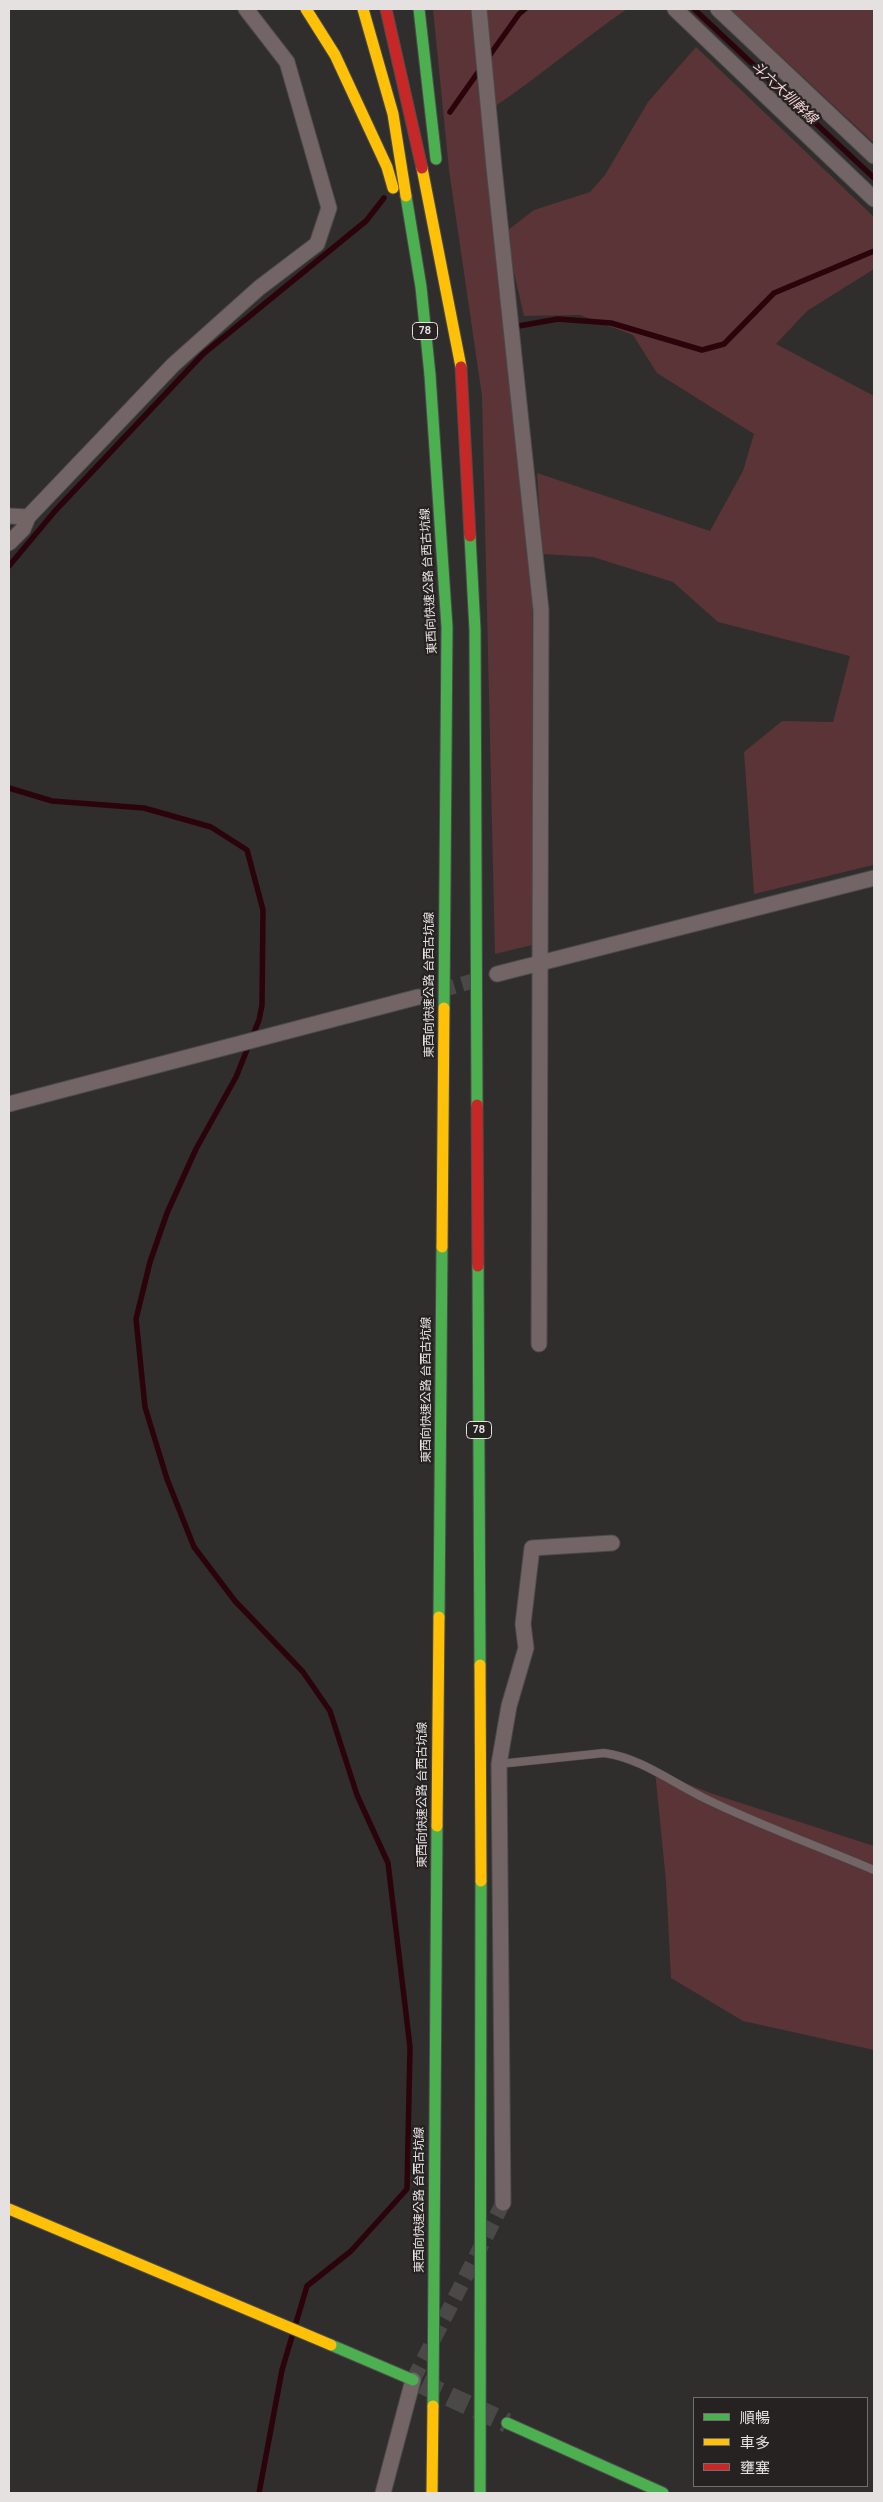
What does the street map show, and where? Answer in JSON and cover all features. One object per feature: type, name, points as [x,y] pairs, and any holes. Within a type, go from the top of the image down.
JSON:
[{"type":"main road","points":[[306,9],[335,55],[387,167],[421,287]]},
{"type":"main road","points":[[363,9],[394,114],[421,287]]},
{"type":"main road","points":[[386,9],[413,119],[453,324]]},
{"type":"main road","points":[[419,9],[438,171]]},
{"type":"main road","points":[[441,200],[453,324]]},
{"type":"main road","name":"東西向快速公路 台西古坑線","points":[[421,287],[430,375],[447,627],[432,2493]]},
{"type":"main road","name":"78","points":[[453,324],[461,367],[475,640],[482,1999],[480,2493]]},
{"type":"main road","points":[[9,2209],[267,2320],[413,2380]]},
{"type":"main road","points":[[507,2423],[663,2493]]},
{"type":"street","points":[[9,543],[23,530],[28,517],[173,366],[259,288],[317,244],[329,208],[287,62],[246,9]]},
{"type":"street","points":[[479,9],[542,610],[539,962],[539,1344]]},
{"type":"street","points":[[675,9],[874,199]]},
{"type":"street","points":[[718,9],[874,156]]},
{"type":"street","points":[[9,516],[28,517]]},
{"type":"street","points":[[497,974],[874,878]]},
{"type":"street","points":[[9,1104],[418,997]]},
{"type":"street","points":[[503,2203],[499,1764],[509,1706],[526,1648],[523,1624],[532,1548],[612,1543]]},
{"type":"street","points":[[383,2493],[413,2380]]},
{"type":"lane","points":[[499,1764],[604,1753],[616,1755],[638,1763],[705,1799],[874,1870]]},
{"type":"shaded area","points":[[433,9],[472,9],[532,602],[532,945],[495,954],[482,396],[449,170]]},
{"type":"shaded area","points":[[487,9],[627,9],[494,107]]},
{"type":"shaded area","points":[[730,9],[874,9],[874,143]]},
{"type":"shaded area","points":[[696,47],[874,217],[874,269],[807,311],[776,344],[874,396],[874,860],[873,865],[754,894],[744,752],[782,721],[833,722],[850,656],[718,622],[673,582],[593,557],[542,554],[537,473],[710,531],[743,471],[754,434],[657,373],[633,335],[580,315],[524,316],[511,260],[508,230],[534,210],[590,192],[605,175],[648,102]]},
{"type":"shaded area","points":[[655,1771],[713,1794],[874,1846],[874,2050],[743,2021],[671,1978],[666,1881]]},
{"type":"waterway","points":[[487,59],[519,14],[525,9]]},
{"type":"waterway","name":"斗六大圳幹線","points":[[694,9],[874,178]]},
{"type":"waterway","points":[[450,112],[481,68]]},
{"type":"waterway","points":[[9,566],[55,511],[203,354],[366,221],[384,198]]},
{"type":"waterway","points":[[513,327],[558,319],[611,323],[702,350],[724,344],[774,293],[874,251]]},
{"type":"waterway","points":[[9,788],[52,801],[144,808],[211,827],[247,850],[263,910],[262,1005],[259,1020],[236,1077],[196,1149],[167,1213],[150,1262],[136,1319],[145,1407],[167,1479],[194,1547],[235,1601],[303,1672],[330,1711],[357,1795],[388,1863],[410,2047],[407,2189],[351,2251],[307,2286],[282,2370],[259,2493]]},
{"type":"tunnel","points":[[418,997],[483,978]]},
{"type":"tunnel","points":[[413,2380],[503,2203]]},
{"type":"tunnel","points":[[422,2384],[507,2423]]},
{"type":"traffic: fast","points":[[419,9],[436,159]]},
{"type":"traffic: fast","points":[[406,196],[421,287],[430,375]]},
{"type":"traffic: fast","points":[[430,375],[447,627],[444,1008]]},
{"type":"traffic: fast","points":[[470,536],[475,630],[477,1105]]},
{"type":"traffic: fast","points":[[439,1617],[442,1247]]},
{"type":"traffic: fast","points":[[478,1266],[480,1665]]},
{"type":"traffic: fast","points":[[433,2406],[437,1826]]},
{"type":"traffic: fast","points":[[480,2493],[481,1881]]},
{"type":"traffic: fast","points":[[331,2345],[413,2380]]},
{"type":"traffic: fast","points":[[507,2423],[663,2493]]},
{"type":"traffic: slow","points":[[306,9],[335,55],[387,167],[393,188]]},
{"type":"traffic: slow","points":[[363,9],[393,114],[406,196]]},
{"type":"traffic: slow","points":[[422,168],[461,367]]},
{"type":"traffic: slow","points":[[442,1247],[444,1008]]},
{"type":"traffic: slow","points":[[437,1826],[439,1617]]},
{"type":"traffic: slow","points":[[480,1665],[481,1881]]},
{"type":"traffic: slow","points":[[9,2209],[331,2345]]},
{"type":"traffic: slow","points":[[432,2493],[433,2406]]},
{"type":"traffic: jam","points":[[386,9],[422,168]]},
{"type":"traffic: jam","points":[[461,367],[470,536]]},
{"type":"traffic: jam","points":[[477,1105],[478,1266]]}]
